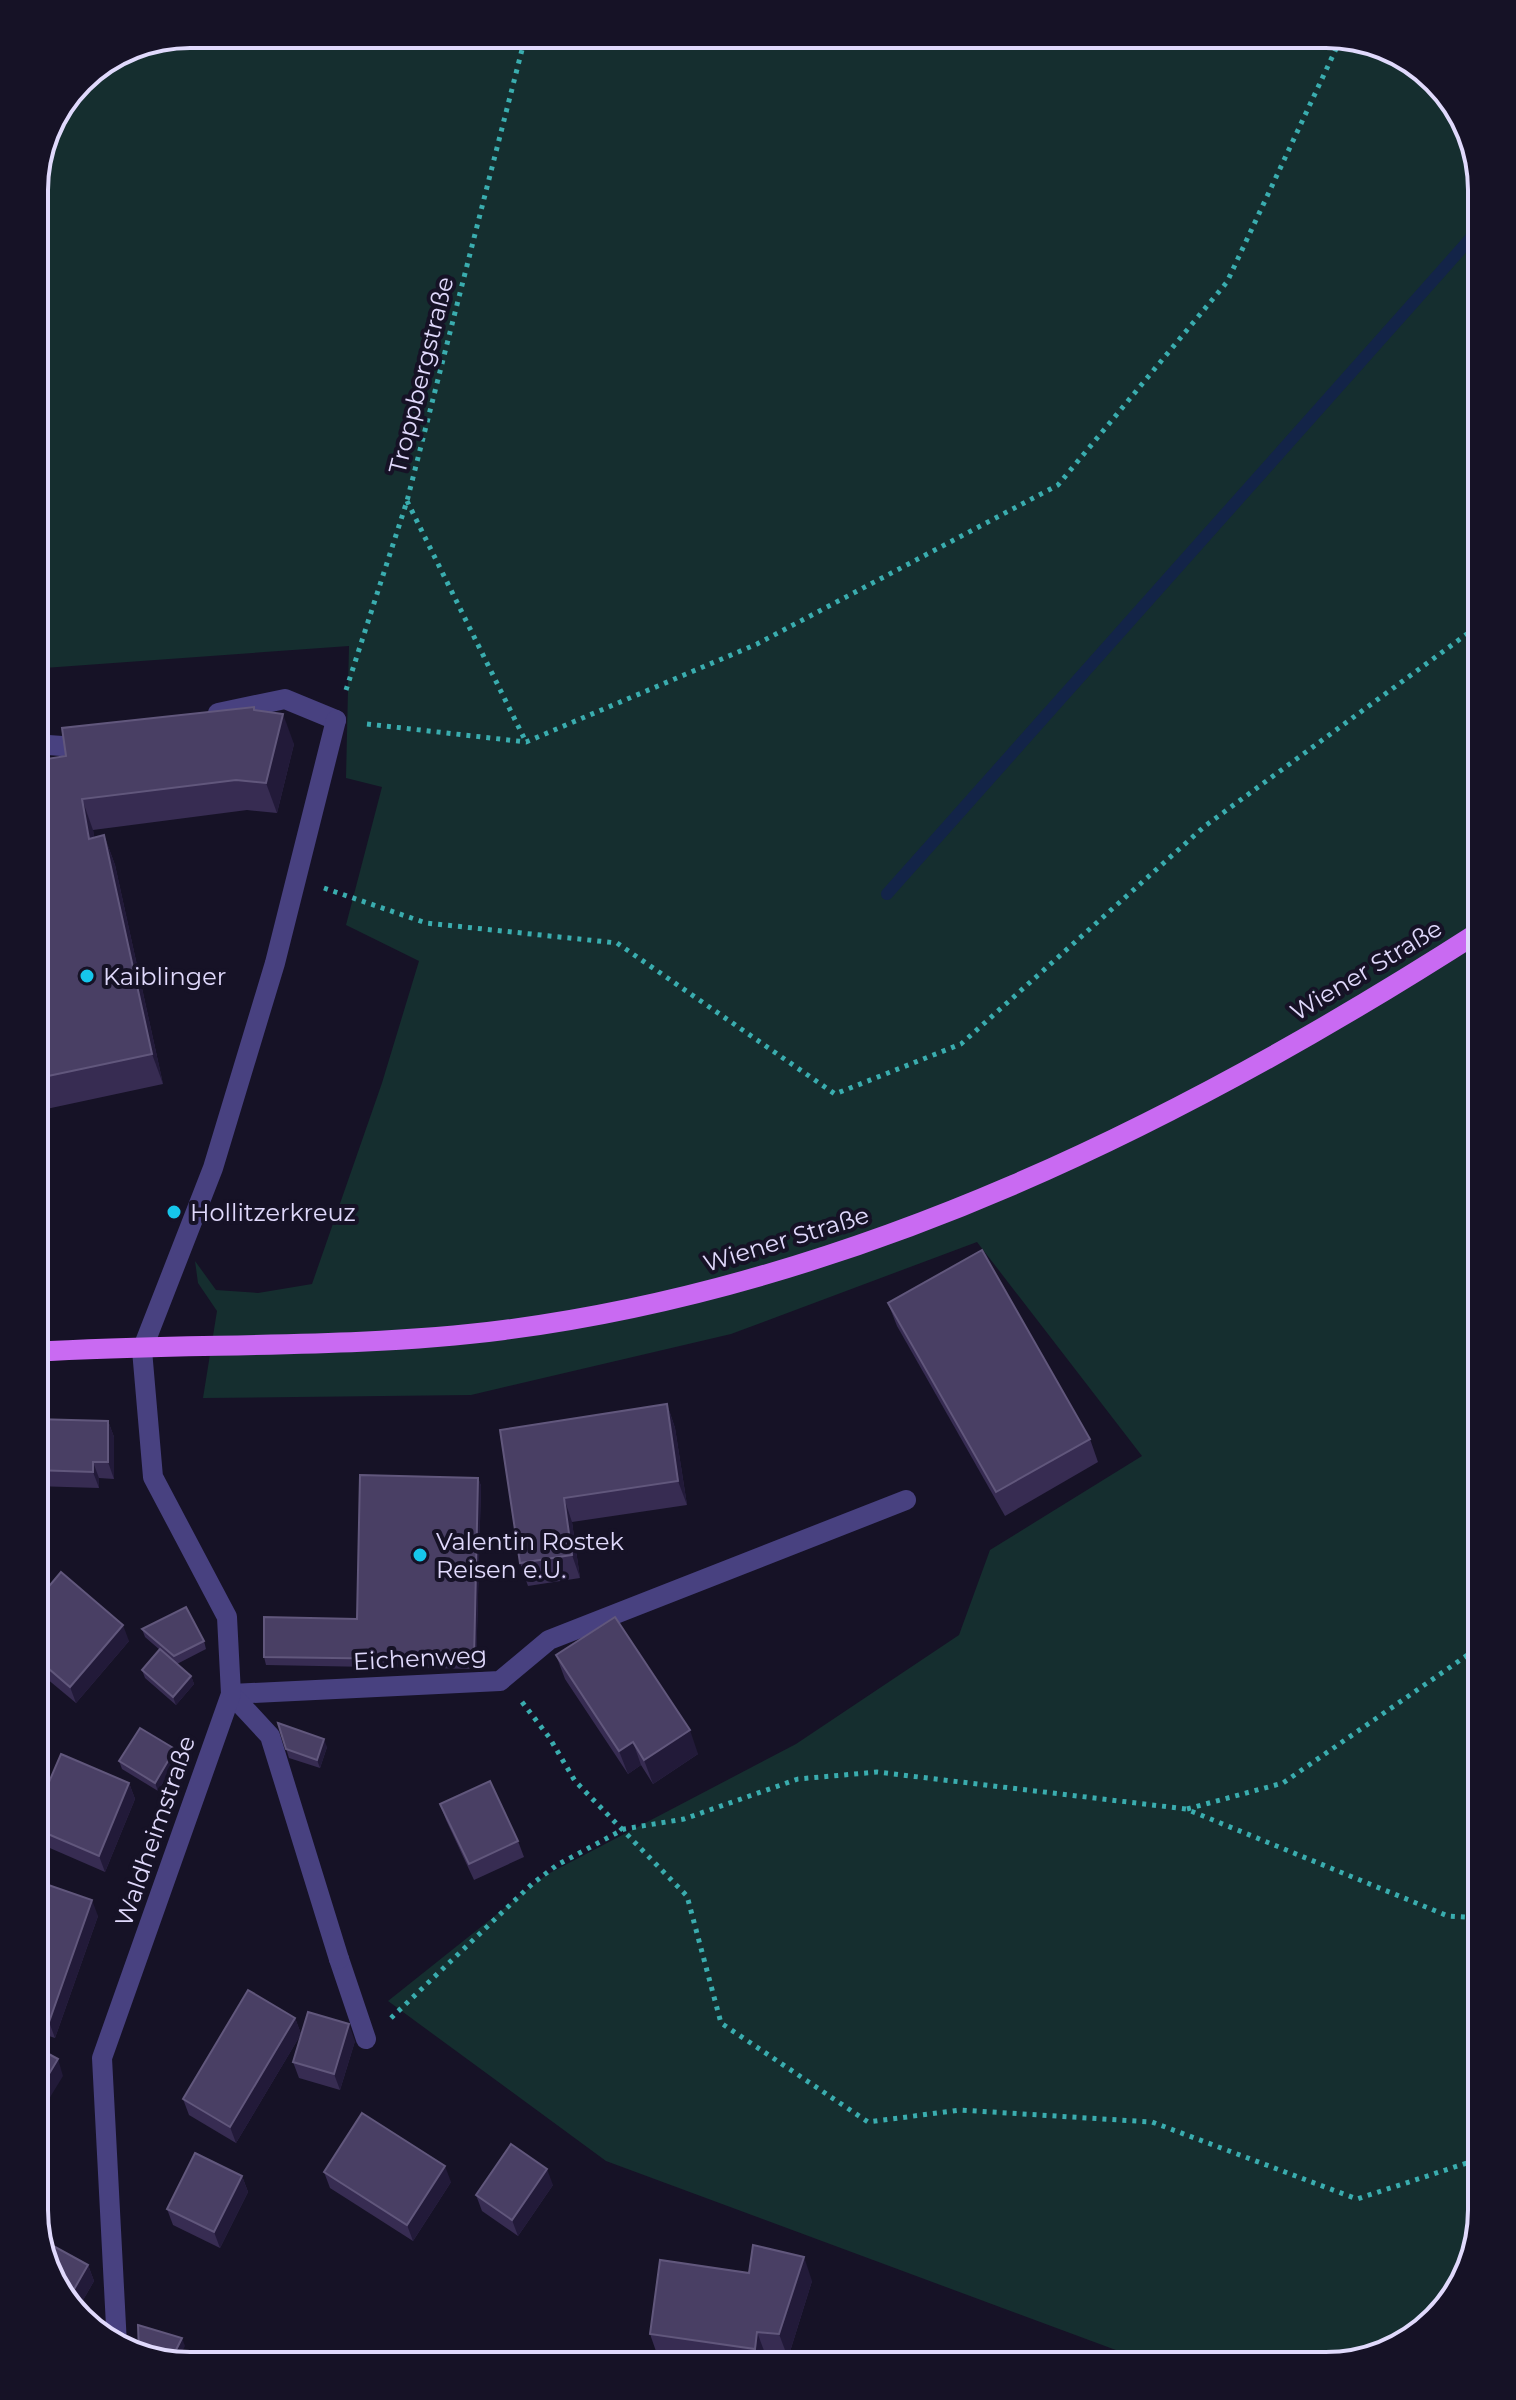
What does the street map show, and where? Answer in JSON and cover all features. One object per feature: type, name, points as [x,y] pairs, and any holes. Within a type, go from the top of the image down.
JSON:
[{"type":"main road","name":"Wiener Straße","points":[[48,1352],[364,1342],[505,1330],[680,1298],[822,1260],[956,1209],[1124,1134],[1288,1046],[1468,938]]},
{"type":"street","points":[[142,1350],[213,1168],[275,963],[336,720],[285,699],[195,718]]},
{"type":"street","points":[[48,745],[62,746],[106,737]]},
{"type":"street","name":"Waldheimstraße","points":[[116,2331],[102,2058],[231,1694],[227,1617],[153,1477],[142,1350]]},
{"type":"street","name":"Eichenweg","points":[[231,1694],[500,1681],[549,1640],[906,1500]]},
{"type":"street","points":[[231,1694],[270,1736],[366,2039]]},
{"type":"path","name":"Troppbergstraße","points":[[336,720],[407,501],[522,48]]},
{"type":"path","points":[[336,720],[526,742],[757,644],[1058,485],[1227,282],[1336,48]]},
{"type":"path","points":[[407,501],[526,742]]},
{"type":"path","points":[[296,879],[426,923],[617,943],[835,1094],[961,1044],[1205,826],[1468,633]]},
{"type":"path","points":[[1186,1809],[1283,1783],[1468,1655]]},
{"type":"path","points":[[500,1681],[549,1737],[575,1781],[687,1896],[721,2023],[868,2122],[960,2110],[1152,2122],[1357,2199],[1468,2163]]},
{"type":"path","points":[[366,2039],[421,1992],[532,1884],[557,1865],[624,1829],[684,1819],[798,1779],[877,1772],[1186,1809],[1448,1916],[1468,1917]]},
{"type":"green space","points":[[181,48],[1335,48],[1372,56],[1405,72],[1433,96],[1444,111],[1463,153],[1468,190],[1468,2210],[1463,2247],[1449,2281],[1426,2310],[1405,2328],[1372,2344],[1335,2352],[1121,2352],[606,2161],[388,2001],[546,1875],[796,1744],[959,1635],[990,1550],[1142,1456],[977,1242],[731,1334],[471,1395],[203,1398],[217,1311],[198,1283],[195,1261],[216,1290],[258,1293],[312,1284],[382,1083],[419,961],[346,925],[382,787],[346,778],[349,646],[48,668],[49,171],[63,127],[77,104],[96,83],[127,63],[153,53]]},
{"type":"building","name":"Kaiblinger","points":[[254,707],[254,710],[283,714],[266,783],[236,780],[82,799],[89,839],[104,835],[152,1054],[48,1076],[48,759],[66,756],[62,728]]},
{"type":"building","points":[[982,1250],[1090,1439],[996,1492],[888,1303]]},
{"type":"building","points":[[667,1404],[678,1481],[564,1498],[572,1555],[520,1563],[500,1430]]},
{"type":"building","points":[[48,1419],[108,1421],[108,1462],[93,1462],[93,1472],[48,1470]]},
{"type":"building","name":"Valentin Rostek Reisen e.U.","points":[[360,1475],[478,1478],[474,1660],[264,1657],[264,1617],[357,1619]]},
{"type":"building","points":[[61,1572],[123,1625],[70,1687],[48,1668],[48,1587]]},
{"type":"building","points":[[186,1607],[204,1641],[174,1656],[142,1629]]},
{"type":"building","points":[[615,1617],[690,1730],[644,1760],[633,1742],[619,1751],[556,1655]]},
{"type":"building","points":[[160,1649],[191,1676],[173,1697],[142,1670]]},
{"type":"building","points":[[278,1723],[324,1739],[317,1760],[286,1749]]},
{"type":"building","points":[[140,1728],[175,1749],[155,1783],[119,1761]]},
{"type":"building","points":[[61,1754],[129,1783],[99,1856],[48,1834],[48,1784]]},
{"type":"building","points":[[490,1781],[518,1841],[469,1864],[440,1804]]},
{"type":"building","points":[[48,1885],[92,1900],[48,2022]]},
{"type":"building","points":[[248,1990],[295,2018],[230,2127],[183,2099]]},
{"type":"building","points":[[308,2012],[349,2024],[334,2074],[293,2062]]},
{"type":"building","points":[[48,2054],[58,2059],[48,2076]]},
{"type":"building","points":[[362,2113],[445,2166],[407,2225],[324,2172]]},
{"type":"building","points":[[511,2144],[547,2169],[512,2220],[476,2195]]},
{"type":"building","points":[[195,2153],[242,2176],[214,2232],[167,2209]]},
{"type":"building","points":[[753,2245],[804,2257],[779,2334],[757,2332],[755,2349],[650,2334],[660,2260],[749,2273]]},
{"type":"building","points":[[53,2246],[88,2265],[73,2291]]},
{"type":"building","points":[[138,2325],[182,2338],[175,2351],[139,2342]]},
{"type":"waterway","points":[[887,894],[1468,241]]},
{"type":"place","name":"Kaiblinger","points":[[87,976]]},
{"type":"place","name":"Hollitzerkreuz","points":[[174,1212]]},
{"type":"place","name":"Valentin Rostek Reisen e.U.","points":[[420,1555]]}]
